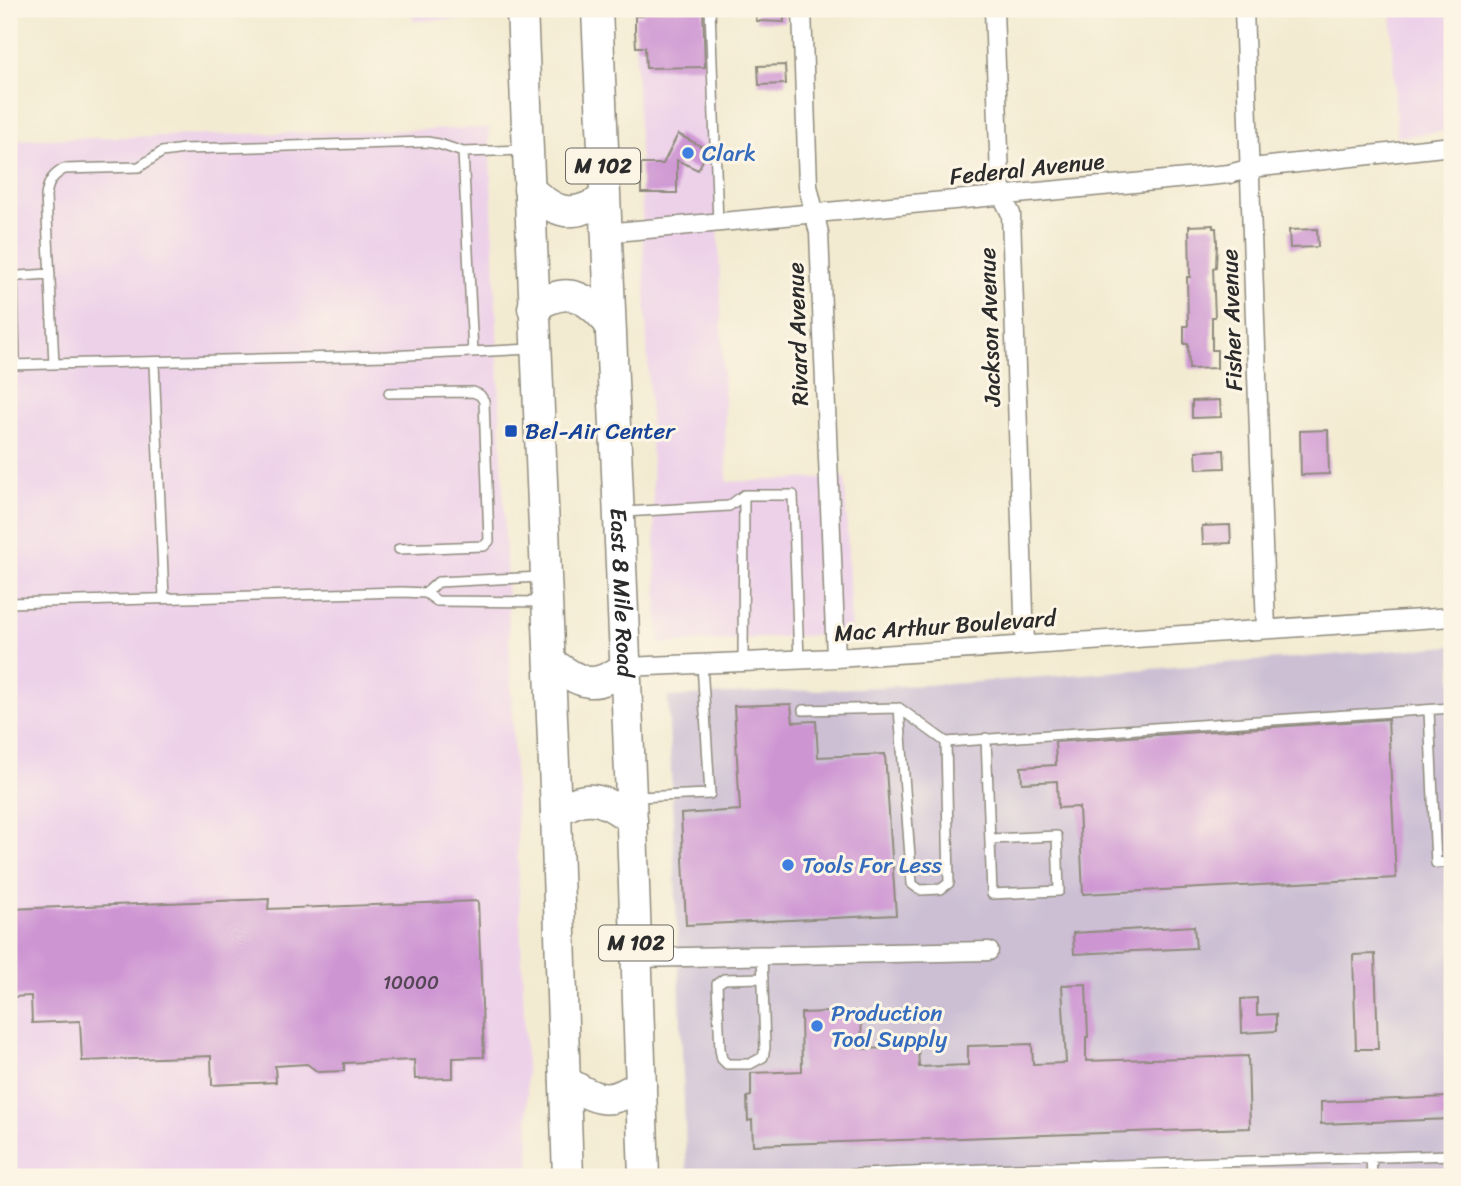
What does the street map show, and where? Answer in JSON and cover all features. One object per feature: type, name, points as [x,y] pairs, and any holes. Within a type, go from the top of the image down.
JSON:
[{"type":"highway","points":[[522,9],[556,812],[568,1177]]},
{"type":"highway","name":"East 8 Mile Road","points":[[597,9],[632,808],[644,1177]]},
{"type":"highway","points":[[529,188],[542,201],[562,211],[580,211],[604,199]]},
{"type":"highway","points":[[533,307],[554,296],[574,296],[594,306],[609,323]]},
{"type":"highway","points":[[550,662],[571,676],[594,683],[612,677],[626,667]]},
{"type":"highway","points":[[556,812],[569,804],[587,799],[632,808]]},
{"type":"highway","points":[[565,1081],[599,1099],[618,1098],[640,1084]]},
{"type":"street","name":"Rivard Avenue","points":[[802,9],[808,186],[819,233],[835,658]]},
{"type":"street","name":"Jackson Avenue","points":[[994,9],[1002,196],[1010,214],[1025,645]]},
{"type":"street","name":"Fisher Avenue","points":[[1244,9],[1252,168],[1266,629]]},
{"type":"street","name":"Federal Avenue","points":[[606,233],[1229,174],[1252,168],[1452,146]]},
{"type":"street","name":"Mac Arthur Boulevard","points":[[626,667],[835,658],[1452,617]]},
{"type":"street","points":[[637,958],[989,951]]},
{"type":"lane","points":[[710,9],[718,223]]},
{"type":"lane","points":[[54,364],[46,196],[53,175],[64,169],[139,167],[162,152],[212,148],[427,142],[463,152],[527,150]]},
{"type":"lane","points":[[463,152],[473,352]]},
{"type":"lane","points":[[50,274],[13,278],[12,365],[154,363],[535,349]]},
{"type":"lane","points":[[154,363],[164,598]]},
{"type":"lane","points":[[389,393],[473,392],[480,395],[484,401],[489,541],[484,546],[399,549]]},
{"type":"lane","points":[[619,513],[729,506],[744,495],[793,495],[799,660]]},
{"type":"lane","points":[[743,661],[744,495]]},
{"type":"lane","points":[[426,593],[438,582],[547,589]]},
{"type":"lane","points":[[9,603],[349,593],[426,593],[438,601],[547,589]]},
{"type":"lane","points":[[632,808],[710,794],[702,664]]},
{"type":"lane","points":[[900,708],[912,884],[919,890],[941,889],[949,883],[946,742]]},
{"type":"lane","points":[[803,710],[900,708],[946,742],[1452,708]]},
{"type":"lane","points":[[1429,710],[1436,863],[1452,862]]},
{"type":"lane","points":[[986,738],[992,894],[1059,891],[1057,836],[990,839]]},
{"type":"lane","points":[[762,956],[763,978],[763,1057],[750,1064],[727,1064],[722,1059],[720,1049],[718,984],[724,979],[763,978]]},
{"type":"lane","points":[[788,1177],[1452,1155]]},
{"type":"lane","points":[[1371,1157],[1372,1177]]},
{"type":"lane","points":[[1091,1166],[1091,1177]]},
{"type":"shaded area","points":[[413,9],[485,9],[485,18],[413,21]]},
{"type":"shaded area","points":[[634,9],[711,9],[727,482],[845,477],[851,633],[659,644]]},
{"type":"shaded area","points":[[1391,9],[1452,9],[1452,130],[1397,137]]},
{"type":"shaded area","points":[[489,128],[530,1167],[208,1177],[9,1177],[9,140]]},
{"type":"shaded area","points":[[1452,646],[1452,1177],[687,1177],[668,697],[964,683]]},
{"type":"building","points":[[642,9],[703,9],[705,67],[646,68],[645,47],[636,47],[635,16],[643,16]]},
{"type":"building","points":[[756,9],[784,9],[784,22],[756,21]]},
{"type":"building","points":[[785,65],[786,84],[759,85],[758,66]]},
{"type":"building","points":[[678,134],[708,150],[698,170],[677,160],[677,193],[641,193],[641,164],[663,164]]},
{"type":"building","points":[[1213,225],[1213,228],[1216,228],[1217,243],[1216,267],[1213,268],[1215,317],[1212,317],[1212,350],[1217,350],[1217,368],[1189,369],[1184,326],[1188,326],[1189,226]]},
{"type":"building","points":[[1317,229],[1318,247],[1290,248],[1289,230]]},
{"type":"building","points":[[1220,400],[1221,417],[1192,418],[1192,401]]},
{"type":"building","points":[[1328,430],[1329,474],[1301,475],[1300,431]]},
{"type":"building","points":[[1224,450],[1225,468],[1197,469],[1196,451]]},
{"type":"building","points":[[1230,525],[1231,543],[1203,544],[1202,526]]},
{"type":"building","name":"Tools For Less","points":[[791,704],[793,722],[816,721],[818,757],[885,754],[896,915],[686,925],[681,814],[740,810],[734,706]]},
{"type":"building","points":[[1388,719],[1396,878],[1083,894],[1079,807],[1058,808],[1057,781],[1022,783],[1021,767],[1056,765],[1055,742]]},
{"type":"building","points":[[269,899],[268,909],[478,901],[484,1057],[453,1058],[453,1078],[415,1079],[414,1060],[344,1063],[344,1071],[318,1072],[307,1064],[275,1066],[276,1082],[212,1085],[211,1056],[82,1061],[80,1021],[32,1023],[31,996],[9,997],[9,909]]},
{"type":"building","points":[[1194,926],[1196,948],[1074,954],[1073,933]]},
{"type":"building","points":[[1375,954],[1378,1049],[1356,1049],[1353,955]]},
{"type":"building","points":[[1086,984],[1086,1061],[1248,1056],[1250,1128],[753,1145],[752,1120],[748,1121],[747,1097],[751,1096],[751,1073],[802,1071],[801,1013],[861,1011],[862,1049],[918,1047],[919,1067],[968,1065],[968,1046],[1032,1044],[1033,1064],[1066,1063],[1062,985]]},
{"type":"building","points":[[1257,998],[1257,1015],[1276,1014],[1276,1031],[1242,1033],[1241,999]]},
{"type":"building","points":[[1450,1097],[1451,1119],[1321,1124],[1321,1102]]},
{"type":"place","name":"Clark","points":[[688,153]]},
{"type":"place","name":"Bel-Air Center","points":[[511,431]]},
{"type":"place","name":"Tools For Less","points":[[788,865]]},
{"type":"place","name":"Production Tool Supply","points":[[817,1026]]}]
